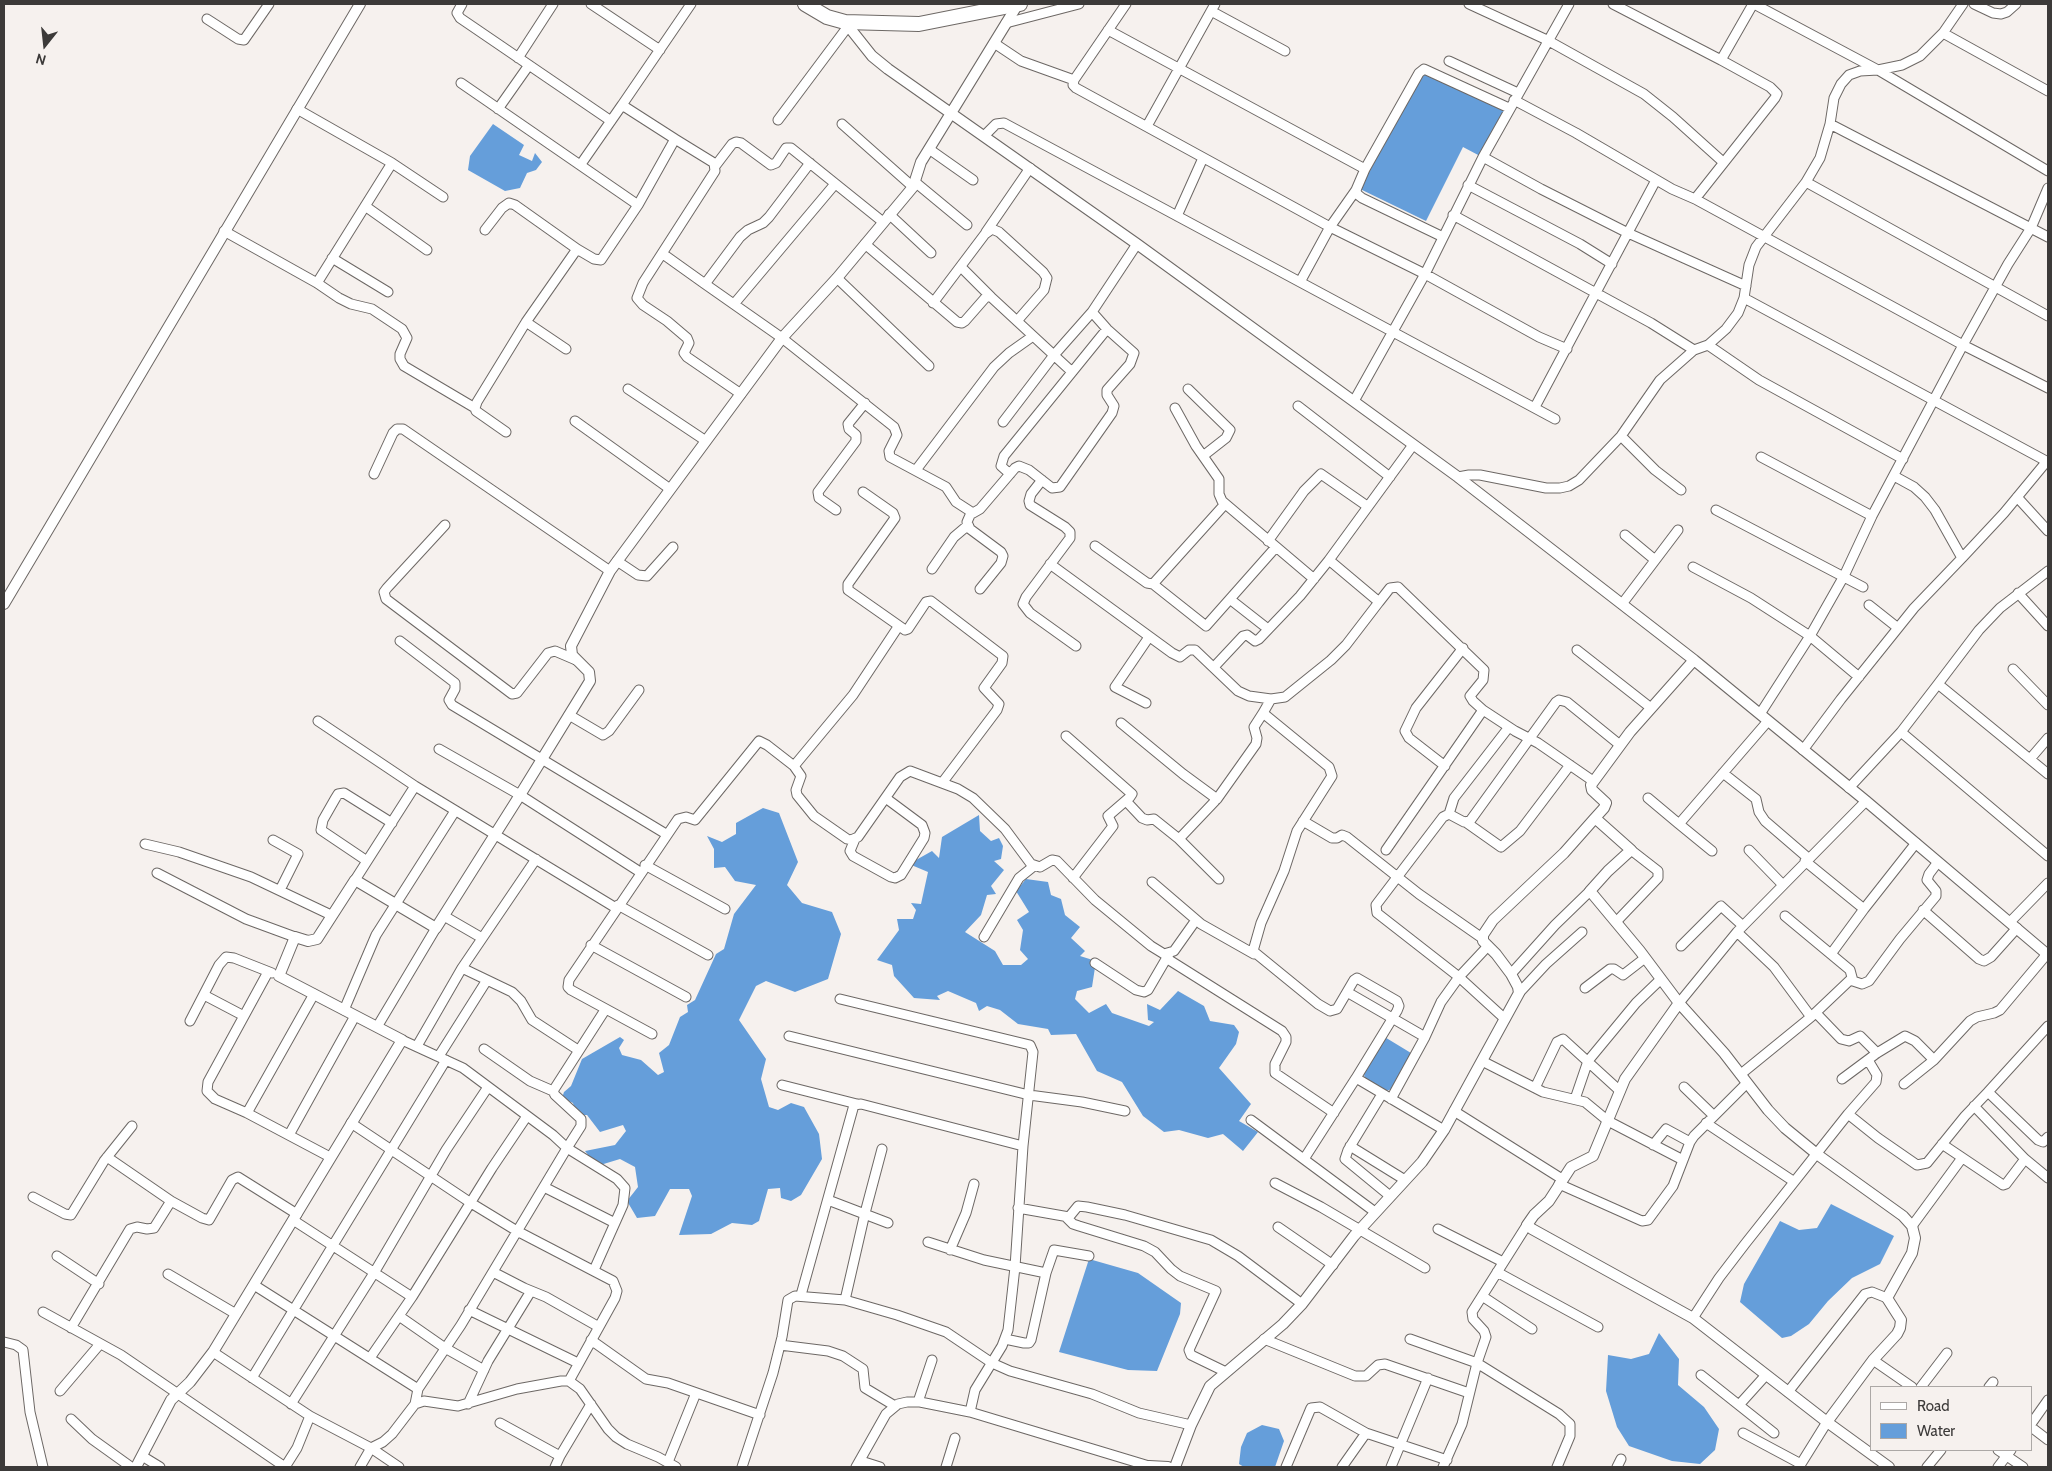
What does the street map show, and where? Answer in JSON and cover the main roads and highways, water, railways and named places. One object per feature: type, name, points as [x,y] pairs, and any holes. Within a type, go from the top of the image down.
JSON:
[{"type":"main road","points":[[805,4],[827,17],[847,24],[919,24],[985,7],[1019,4]]},
{"type":"water","points":[[1422,73],[1506,109],[1480,156],[1463,147],[1426,221],[1360,189]]},
{"type":"water","points":[[493,124],[524,145],[519,155],[532,161],[535,153],[542,162],[536,170],[527,173],[520,188],[505,191],[468,170],[470,156]]},
{"type":"water","points":[[763,808],[779,813],[798,862],[787,885],[802,903],[832,912],[841,934],[828,979],[795,992],[766,981],[756,986],[739,1020],[766,1059],[761,1079],[769,1107],[778,1110],[791,1103],[804,1107],[819,1134],[822,1159],[801,1195],[791,1201],[781,1198],[780,1188],[768,1189],[759,1221],[752,1225],[732,1223],[711,1234],[679,1235],[692,1196],[689,1189],[670,1189],[655,1216],[637,1218],[627,1201],[638,1187],[635,1167],[620,1159],[597,1166],[585,1151],[615,1145],[626,1131],[623,1125],[600,1132],[587,1115],[576,1115],[573,1103],[562,1098],[564,1092],[571,1086],[582,1059],[620,1037],[624,1040],[619,1048],[622,1055],[641,1060],[658,1075],[664,1072],[659,1053],[669,1045],[680,1017],[688,1012],[687,1005],[695,1000],[716,954],[724,949],[734,914],[756,885],[735,881],[725,867],[714,868],[714,849],[707,836],[722,842],[736,834],[736,823]]},
{"type":"water","points":[[979,815],[980,831],[991,841],[999,838],[1003,846],[1001,859],[994,861],[1004,870],[991,886],[996,894],[987,895],[981,915],[965,932],[995,951],[1003,965],[1021,965],[1028,959],[1020,950],[1023,930],[1017,920],[1029,912],[1016,891],[1026,879],[1048,882],[1051,895],[1061,899],[1065,915],[1080,927],[1071,938],[1085,951],[1080,956],[1096,961],[1092,987],[1077,991],[1075,999],[1089,1013],[1106,1004],[1112,1013],[1149,1026],[1154,1022],[1148,1020],[1147,1004],[1160,1010],[1178,991],[1204,1006],[1210,1021],[1234,1025],[1239,1032],[1236,1044],[1219,1068],[1251,1104],[1239,1121],[1258,1132],[1243,1151],[1223,1134],[1208,1138],[1179,1130],[1164,1132],[1143,1116],[1122,1082],[1097,1071],[1076,1034],[1051,1035],[1048,1029],[1018,1024],[1000,1010],[987,1006],[979,1011],[976,1003],[948,991],[937,996],[940,1000],[914,998],[894,976],[892,965],[877,960],[899,930],[897,919],[913,919],[916,910],[911,903],[921,904],[928,872],[909,864],[932,851],[939,858],[942,837]]},
{"type":"water","points":[[1383,1036],[1411,1053],[1392,1089],[1383,1092],[1365,1080],[1363,1068]]},
{"type":"water","points":[[1831,1204],[1894,1236],[1880,1264],[1852,1278],[1828,1301],[1809,1324],[1791,1336],[1782,1338],[1740,1302],[1744,1284],[1780,1221],[1799,1230],[1817,1228]]},
{"type":"water","points":[[1089,1259],[1138,1273],[1181,1303],[1180,1314],[1157,1371],[1128,1370],[1059,1352]]},
{"type":"water","points":[[1659,1333],[1679,1359],[1678,1385],[1704,1407],[1719,1429],[1715,1450],[1700,1464],[1672,1461],[1629,1446],[1617,1427],[1606,1391],[1608,1355],[1631,1359],[1649,1354]]},
{"type":"water","points":[[1262,1425],[1279,1429],[1284,1441],[1275,1467],[1244,1467],[1239,1464],[1241,1447],[1247,1433]]}]
